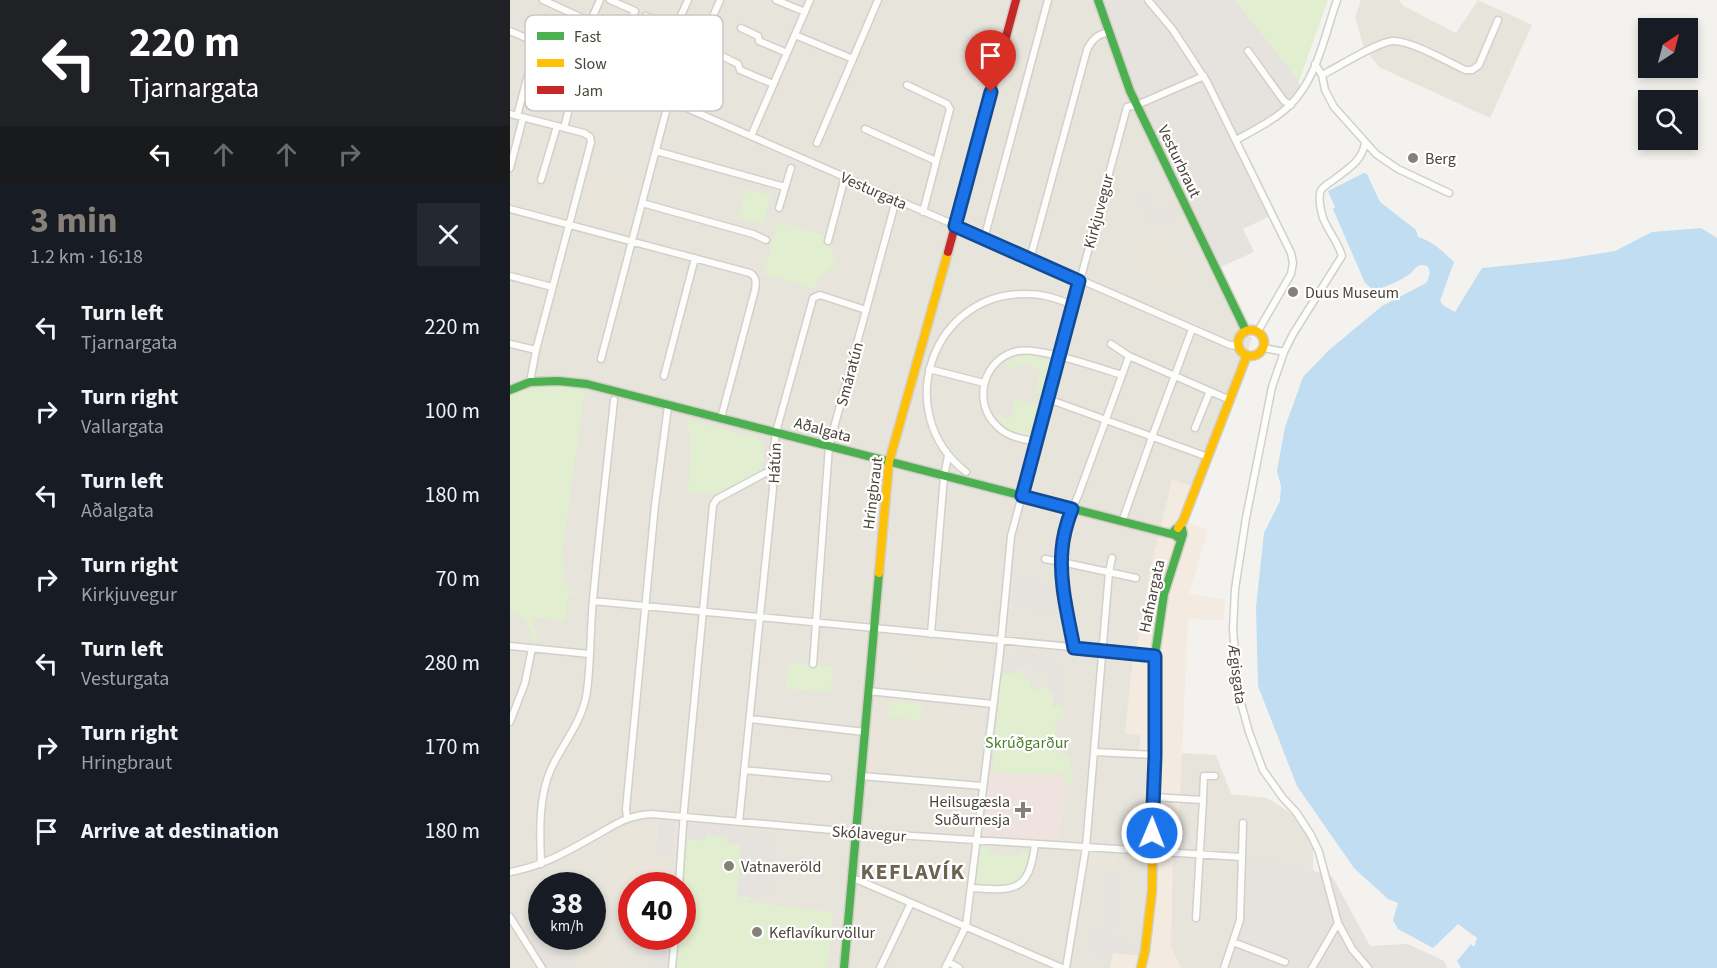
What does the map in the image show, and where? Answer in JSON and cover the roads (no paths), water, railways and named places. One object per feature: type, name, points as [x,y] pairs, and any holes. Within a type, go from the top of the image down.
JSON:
[{"type":"street","points":[[543,0],[576,15]]},
{"type":"street","points":[[594,15],[600,0]]},
{"type":"street","points":[[610,0],[635,11],[633,15]]},
{"type":"street","points":[[681,15],[688,0]]},
{"type":"street","points":[[714,15],[720,0]]},
{"type":"street","points":[[776,0],[805,12]]},
{"type":"street","points":[[751,136],[810,0]]},
{"type":"street","points":[[817,143],[878,0]]},
{"type":"street","name":"Hringbraut","points":[[844,968],[889,462],[1016,0]]},
{"type":"street","points":[[984,238],[1048,0]]},
{"type":"street","name":"Vesturbraut","points":[[1098,0],[1130,92],[1246,331]]},
{"type":"street","points":[[1148,0],[1173,30],[1204,76],[1290,249],[1291,274],[1258,331]]},
{"type":"street","points":[[1236,140],[1291,105],[1306,85],[1337,0]]},
{"type":"street","points":[[1322,75],[1390,41],[1403,42],[1466,70],[1472,69],[1479,64],[1498,20]]},
{"type":"street","points":[[741,28],[758,36],[759,41],[787,53]]},
{"type":"street","name":"Vesturgata","points":[[510,32],[525,38]]},
{"type":"street","points":[[1030,259],[1087,50],[1095,38],[1110,32]]},
{"type":"street","points":[[795,35],[853,59]]},
{"type":"street","points":[[1248,51],[1284,101],[1291,105]]},
{"type":"street","points":[[723,57],[738,64],[740,70],[773,84]]},
{"type":"street","points":[[1315,64],[1322,75],[1330,101],[1376,154],[1392,166],[1449,193]]},
{"type":"street","points":[[1137,105],[1204,76]]},
{"type":"street","points":[[907,85],[946,104],[950,111],[923,212]]},
{"type":"street","points":[[510,168],[517,116],[525,86]]},
{"type":"street","name":"Kirkjuvegur","points":[[946,965],[966,926],[972,888],[1011,536],[1127,107],[1137,105]]},
{"type":"street","points":[[541,180],[565,111]]},
{"type":"street","points":[[601,359],[666,111]]},
{"type":"street","name":"Vesturgata","points":[[694,111],[1079,281],[1230,345],[1239,345]]},
{"type":"street","points":[[517,116],[586,134],[590,137],[591,142],[536,350],[530,382]]},
{"type":"street","points":[[865,129],[936,161]]},
{"type":"street","name":"Ægisgata","points":[[1365,143],[1363,152],[1355,164],[1325,186],[1321,192],[1323,218],[1342,256],[1293,334],[1272,387],[1242,544],[1235,589],[1233,630],[1239,696],[1263,770],[1311,835],[1319,852],[1338,923],[1352,949],[1368,968]]},
{"type":"street","points":[[656,151],[785,187]]},
{"type":"street","points":[[779,208],[791,168]]},
{"type":"street","points":[[828,241],[845,177]]},
{"type":"street","name":"Smáratún","points":[[813,664],[829,446],[896,200]]},
{"type":"street","points":[[642,203],[753,234],[766,240]]},
{"type":"street","points":[[510,209],[750,273],[756,280],[721,418]]},
{"type":"street","points":[[664,376],[695,258]]},
{"type":"street","points":[[510,276],[552,288]]},
{"type":"street","points":[[966,472],[948,456],[928,414],[926,396],[929,369],[939,344],[951,327],[964,315],[986,302],[1002,297],[1029,294],[1046,296],[1073,305]]},
{"type":"street","name":"Hátún","points":[[739,822],[773,488],[771,470],[776,432],[813,298],[820,295],[866,309]]},
{"type":"street","points":[[1122,522],[1192,329]]},
{"type":"street","points":[[1246,331],[1258,331],[1264,339],[1264,348],[1256,355],[1247,355],[1239,345],[1240,336],[1246,331]]},
{"type":"street","points":[[510,344],[536,350]]},
{"type":"street","points":[[1111,344],[1129,356],[1230,400]]},
{"type":"street","points":[[1264,348],[1284,352]]},
{"type":"street","points":[[1036,442],[1010,435],[996,426],[989,417],[983,398],[984,383],[995,363],[1015,352],[1032,350],[1122,375]]},
{"type":"street","name":"Hafnargata","points":[[1141,968],[1149,917],[1152,851],[1155,656],[1164,594],[1176,554],[1179,531],[1247,355]]},
{"type":"street","points":[[1074,648],[1063,586],[1064,538],[1072,509],[1129,356]]},
{"type":"street","points":[[929,369],[984,383]]},
{"type":"street","name":"Aðalgata","points":[[510,390],[530,382],[558,381],[587,384],[1122,522],[1163,532],[1179,531]]},
{"type":"street","points":[[1195,428],[1210,391]]},
{"type":"street","points":[[1048,399],[1208,457]]},
{"type":"street","points":[[541,864],[540,827],[546,786],[550,772],[583,710],[587,691],[593,601],[614,400]]},
{"type":"street","points":[[627,818],[655,505],[668,406]]},
{"type":"street","points":[[931,634],[944,476],[948,456]]},
{"type":"street","points":[[680,872],[713,505],[717,499],[771,470]]},
{"type":"street","points":[[852,879],[1064,968],[1086,847],[1112,558]]},
{"type":"street","points":[[1045,560],[1136,578]]},
{"type":"street","points":[[593,601],[1155,656]]},
{"type":"street","points":[[510,646],[589,654]]},
{"type":"street","points":[[510,722],[513,704],[525,683],[532,648]]},
{"type":"street","points":[[868,691],[993,704]]},
{"type":"street","points":[[750,718],[865,732]]},
{"type":"street","points":[[1095,752],[1155,756]]},
{"type":"street","points":[[744,770],[828,778]]},
{"type":"street","points":[[861,776],[982,786]]},
{"type":"street","points":[[1196,918],[1204,776],[1215,776]]},
{"type":"street","points":[[1153,797],[1203,800]]},
{"type":"street","name":"Skólavegur","points":[[510,872],[541,864],[627,818],[651,814],[855,832],[1241,857]]},
{"type":"street","points":[[1224,968],[1240,920],[1243,823]]},
{"type":"street","points":[[972,888],[1002,890],[1020,884],[1030,870],[1035,844]]},
{"type":"street","points":[[880,968],[911,903]]},
{"type":"street","points":[[510,917],[542,968]]},
{"type":"street","points":[[1312,968],[1338,923]]},
{"type":"street","points":[[1233,942],[1285,962]]},
{"type":"street","points":[[672,968],[674,950]]},
{"type":"street","points":[[946,965],[959,968]]},
{"type":"water","points":[[1364,173],[1367,174],[1380,202],[1416,230],[1418,237],[1433,244],[1454,262],[1440,301],[1455,312],[1482,268],[1559,260],[1615,251],[1652,232],[1701,228],[1717,238],[1717,968],[1461,968],[1457,961],[1471,944],[1474,947],[1477,938],[1458,924],[1433,948],[1398,929],[1393,920],[1398,903],[1388,899],[1354,868],[1297,786],[1258,686],[1256,607],[1264,533],[1280,501],[1281,486],[1277,471],[1285,427],[1303,377],[1329,350],[1382,306],[1426,283],[1429,274],[1429,269],[1421,265],[1406,277],[1375,291],[1365,283],[1333,209],[1335,207],[1328,191]]},
{"type":"place","name":"Berg","points":[[1413,158]]},
{"type":"place","name":"Duus Museum","points":[[1293,292]]},
{"type":"place","name":"Heilsugæsla Suðurnesja","points":[[1023,810]]},
{"type":"place","name":"Vatnaveröld","points":[[729,866]]},
{"type":"place","name":"Keflavíkurvöllur","points":[[757,932]]},
{"type":"district","name":"KEFLAVÍK","points":[[913,871]]},
{"type":"park label","name":"Skrúðgarður","points":[[1027,742]]}]
